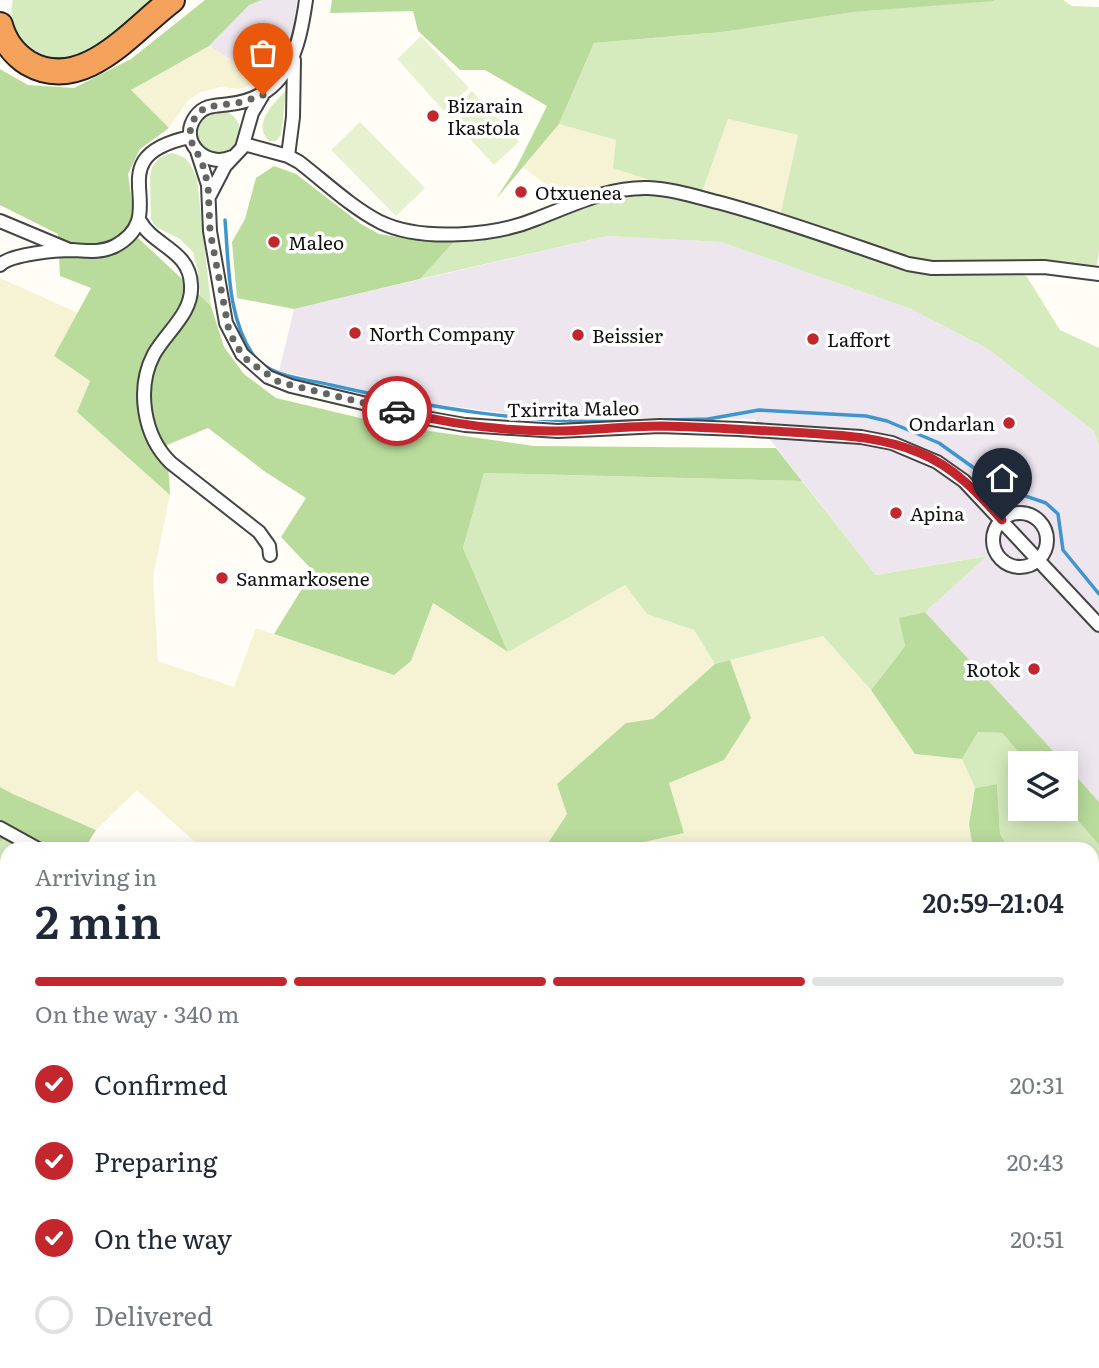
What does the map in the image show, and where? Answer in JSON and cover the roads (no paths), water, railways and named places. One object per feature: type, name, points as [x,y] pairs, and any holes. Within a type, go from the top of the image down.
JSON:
[{"type":"highway","points":[[0,24],[10,46],[24,60],[51,71],[71,70],[102,57],[172,0]]},
{"type":"street","points":[[288,156],[293,117],[294,56],[306,0]]},
{"type":"street","points":[[210,196],[219,175],[245,140],[252,113],[263,95],[277,83],[294,56]]},
{"type":"street","points":[[232,157],[212,160],[197,151],[190,137],[191,125],[196,115],[206,107],[242,102],[263,95]]},
{"type":"street","points":[[220,105],[230,107],[240,115],[245,125],[245,140]]},
{"type":"street","points":[[190,137],[161,145],[143,160],[139,174],[140,221],[146,234],[179,255],[187,268],[191,283],[190,299],[183,315],[153,356],[144,396],[152,437],[162,454],[265,538],[270,555]]},
{"type":"street","points":[[245,140],[288,156],[369,215],[390,226],[412,231],[475,233],[501,229],[527,223],[600,194],[623,189],[665,189],[749,210],[908,264],[932,268],[1044,267],[1099,274]]},
{"type":"street","name":"Txirrita Maleo","points":[[197,151],[206,173],[210,196],[211,239],[229,331],[248,361],[279,382],[426,418],[498,428],[558,431],[673,427],[876,439],[904,447],[937,461],[964,481],[1099,625]]},
{"type":"street","points":[[0,221],[71,250]]},
{"type":"street","points":[[0,265],[4,261],[23,256],[71,250],[106,250],[124,240],[140,221]]},
{"type":"street","points":[[1018,513],[1031,514],[1040,522],[1046,532],[1047,544],[1039,560],[1025,566],[1010,565],[1003,561],[993,540],[1002,520],[1018,513]]},
{"type":"street","points":[[0,828],[25,842]]},
{"type":"waterway","points":[[225,220],[231,290],[238,324],[253,355],[278,373],[444,408],[557,420],[633,421]]},
{"type":"waterway","points":[[665,420],[708,419],[759,410],[866,416],[887,421],[939,443],[1002,488],[1046,503],[1058,514],[1063,550],[1099,594]]},
{"type":"place","name":"Bizarain Ikastola","points":[[433,116]]},
{"type":"place","name":"Otxuenea","points":[[521,192]]},
{"type":"place","name":"Maleo","points":[[274,242]]},
{"type":"place","name":"North Company","points":[[355,333]]},
{"type":"place","name":"Beissier","points":[[578,335]]},
{"type":"place","name":"Laffort","points":[[813,339]]},
{"type":"place","name":"Ondarlan","points":[[1009,423]]},
{"type":"place","name":"Apina","points":[[896,513]]},
{"type":"place","name":"Sanmarkosene","points":[[222,578]]},
{"type":"place","name":"Rotok","points":[[1034,669]]}]
